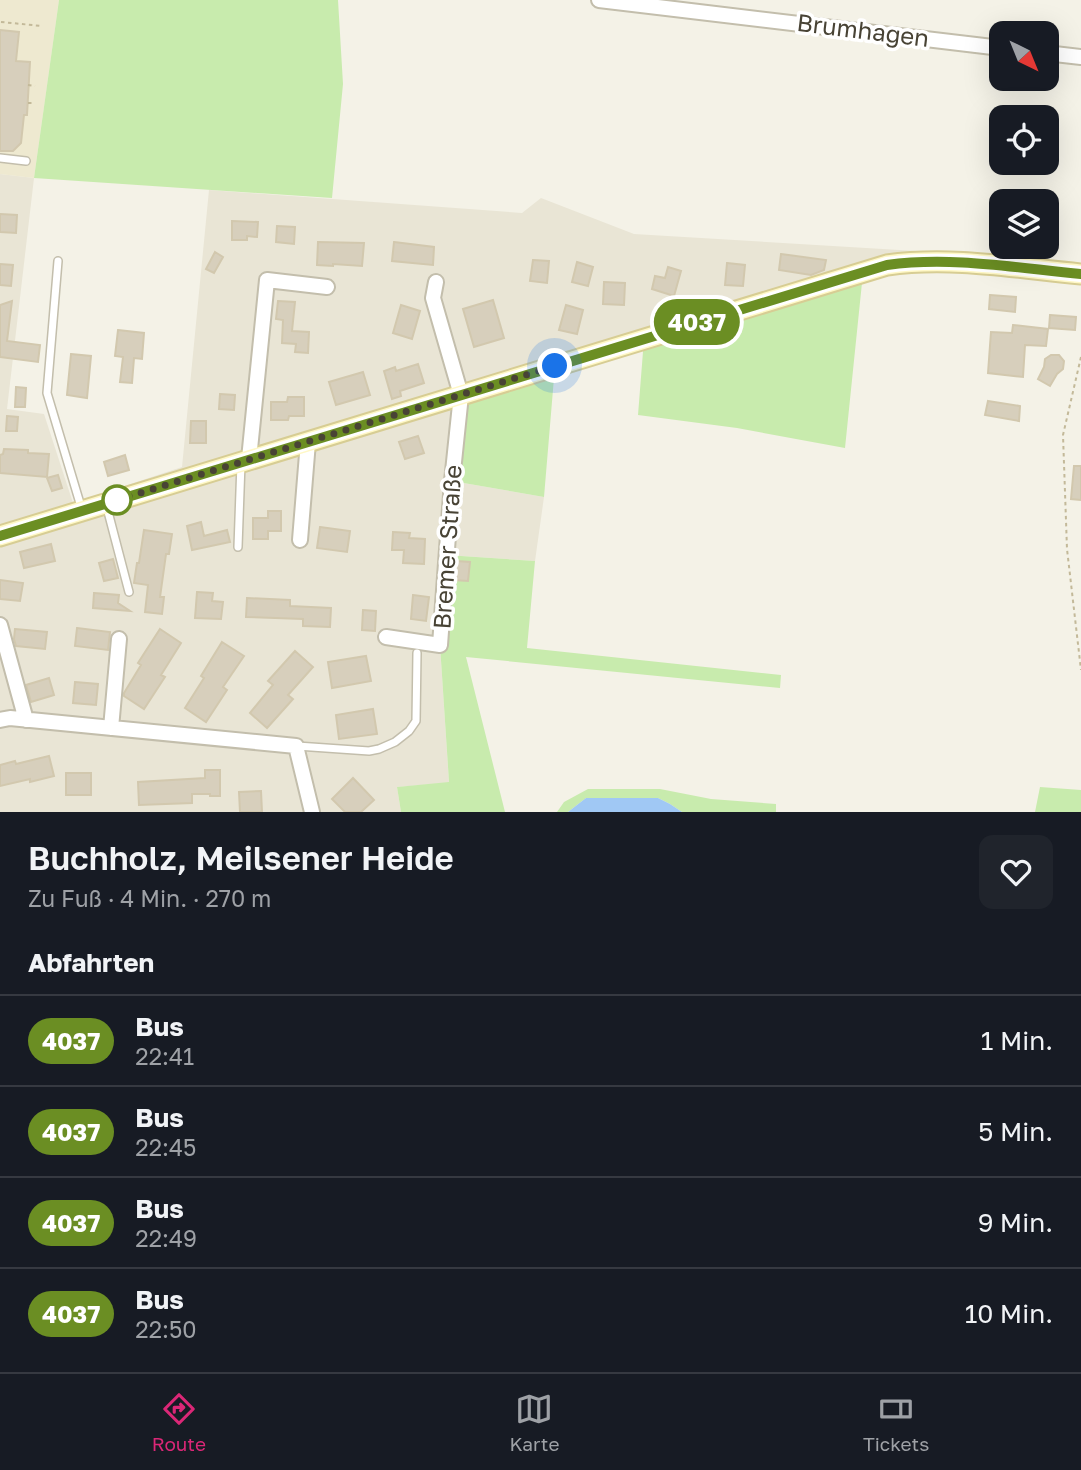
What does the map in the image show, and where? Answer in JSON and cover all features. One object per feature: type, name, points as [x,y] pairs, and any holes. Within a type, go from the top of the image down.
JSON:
[{"type":"street","name":"Brumhagen","points":[[599,0],[989,46]]},
{"type":"street","points":[[1059,54],[1081,57]]},
{"type":"street","points":[[0,536],[887,265],[917,261],[944,262],[1081,274]]},
{"type":"street","points":[[245,461],[267,280],[327,287]]},
{"type":"street","name":"Bremer Straße","points":[[386,637],[440,645],[461,395],[433,298],[436,282]]},
{"type":"street","points":[[300,540],[308,442]]},
{"type":"street","points":[[0,625],[26,720]]},
{"type":"street","points":[[111,728],[119,639]]},
{"type":"street","points":[[0,720],[10,718],[296,746],[312,812]]},
{"type":"lane","points":[[0,158],[26,161]]},
{"type":"lane","points":[[58,261],[47,393],[82,511]]},
{"type":"lane","points":[[238,547],[245,461]]},
{"type":"lane","points":[[106,504],[129,592]]},
{"type":"lane","points":[[296,746],[369,751],[395,742],[409,731],[416,721],[417,653]]},
{"type":"path","points":[[1,22],[41,26]]},
{"type":"path","points":[[28,85],[35,86]]},
{"type":"path","points":[[28,103],[33,103]]},
{"type":"path","points":[[1081,357],[1063,435],[1067,549],[1081,670]]},
{"type":"shaded area","points":[[0,0],[59,0],[34,178],[0,174]]},
{"type":"shaded area","points":[[0,174],[34,178],[7,409],[44,414],[73,503],[182,467],[209,190],[522,213],[541,198],[634,234],[916,251],[917,261],[462,395],[452,481],[544,497],[535,561],[447,555],[440,645],[449,783],[397,787],[401,812],[0,812]]},
{"type":"green space","points":[[59,0],[338,0],[343,84],[332,198],[34,178]]},
{"type":"green space","points":[[863,273],[845,448],[737,428],[638,415],[644,339]]},
{"type":"green space","points":[[555,366],[544,497],[452,481],[461,395]]},
{"type":"green space","points":[[446,555],[535,561],[527,648],[781,675],[780,688],[466,657],[505,812],[401,812],[397,787],[449,782],[440,645]]},
{"type":"green space","points":[[1040,787],[1081,790],[1081,812],[1035,812]]},
{"type":"green space","points":[[588,789],[660,789],[711,799],[776,804],[776,812],[682,812],[658,798],[586,798],[568,812],[557,812],[564,802]]},
{"type":"water","points":[[586,798],[658,798],[682,812],[568,812]]},
{"type":"building","points":[[0,30],[19,32],[16,61],[30,62],[27,115],[24,115],[21,143],[13,151],[0,151]]},
{"type":"building","points":[[0,214],[17,215],[16,233],[0,232]]},
{"type":"building","points":[[232,221],[258,222],[257,237],[247,236],[247,240],[232,240]]},
{"type":"building","points":[[277,226],[295,227],[294,244],[276,242]]},
{"type":"building","points":[[318,242],[364,243],[362,266],[317,265]]},
{"type":"building","points":[[394,242],[434,247],[433,265],[392,261]]},
{"type":"building","points":[[215,252],[223,257],[214,273],[206,269]]},
{"type":"building","points":[[781,254],[826,260],[824,270],[811,275],[779,270]]},
{"type":"building","points":[[533,260],[549,261],[547,283],[530,281]]},
{"type":"building","points":[[577,262],[593,267],[588,286],[572,282]]},
{"type":"building","points":[[727,263],[745,265],[743,286],[725,285]]},
{"type":"building","points":[[0,264],[13,265],[11,286],[0,285]]},
{"type":"building","points":[[668,267],[681,271],[674,296],[652,289],[655,276],[665,278]]},
{"type":"building","points":[[604,282],[625,283],[624,305],[603,304]]},
{"type":"building","points":[[990,295],[1016,297],[1015,312],[989,309]]},
{"type":"building","points":[[493,300],[504,338],[474,347],[463,309]]},
{"type":"building","points":[[12,301],[7,341],[40,345],[38,362],[0,357],[0,305]]},
{"type":"building","points":[[278,301],[295,302],[292,331],[309,332],[308,353],[295,352],[296,344],[282,343],[283,320],[276,319]]},
{"type":"building","points":[[401,305],[420,311],[412,339],[393,333]]},
{"type":"building","points":[[566,305],[583,310],[577,334],[559,330]]},
{"type":"building","points":[[1050,315],[1076,317],[1075,330],[1049,328]]},
{"type":"building","points":[[1013,325],[1048,329],[1046,346],[1025,345],[1023,377],[988,373],[991,332],[1012,333]]},
{"type":"building","points":[[118,330],[144,333],[142,359],[134,358],[132,383],[120,382],[123,357],[115,356]]},
{"type":"building","points":[[71,354],[91,356],[87,398],[67,395]]},
{"type":"building","points":[[1051,355],[1059,355],[1064,361],[1063,369],[1050,386],[1038,379],[1045,359]]},
{"type":"building","points":[[418,364],[424,383],[400,391],[401,396],[392,399],[384,371],[395,367],[396,371]]},
{"type":"building","points":[[363,372],[370,395],[336,405],[329,382]]},
{"type":"building","points":[[16,387],[26,388],[25,407],[15,407]]},
{"type":"building","points":[[220,394],[235,395],[234,410],[219,409]]},
{"type":"building","points":[[288,397],[304,397],[304,416],[271,420],[271,402],[287,402]]},
{"type":"building","points":[[988,401],[1020,406],[1019,421],[985,415]]},
{"type":"building","points":[[7,416],[18,417],[17,431],[6,431]]},
{"type":"building","points":[[191,421],[206,421],[206,443],[190,443]]},
{"type":"building","points":[[418,436],[424,453],[405,459],[399,442]]},
{"type":"building","points":[[4,449],[49,454],[47,477],[0,473],[0,455]]},
{"type":"building","points":[[125,455],[129,470],[108,476],[104,462]]},
{"type":"building","points":[[1074,466],[1081,466],[1081,500],[1071,499]]},
{"type":"building","points":[[58,475],[62,488],[52,491],[47,478]]},
{"type":"building","points":[[268,511],[281,511],[281,531],[268,531],[268,539],[253,539],[253,518],[268,518]]},
{"type":"building","points":[[201,522],[204,536],[227,530],[230,542],[192,550],[187,526]]},
{"type":"building","points":[[320,527],[350,531],[347,552],[317,548]]},
{"type":"building","points":[[144,530],[172,534],[169,554],[166,554],[160,597],[164,597],[162,614],[145,612],[148,585],[134,583]]},
{"type":"building","points":[[393,532],[410,533],[409,538],[425,539],[424,564],[403,563],[404,550],[392,550]]},
{"type":"building","points":[[51,544],[55,561],[24,568],[20,552]]},
{"type":"building","points":[[113,559],[118,578],[104,581],[99,563]]},
{"type":"building","points":[[456,561],[470,562],[468,581],[454,580]]},
{"type":"building","points":[[0,580],[23,583],[20,601],[0,599]]},
{"type":"building","points":[[197,592],[213,593],[212,601],[223,602],[221,619],[195,618]]},
{"type":"building","points":[[94,593],[119,595],[118,603],[130,611],[93,608]]},
{"type":"building","points":[[413,595],[429,597],[426,621],[411,619]]},
{"type":"building","points":[[247,598],[290,600],[290,606],[331,608],[330,627],[303,626],[303,619],[246,617]]},
{"type":"building","points":[[363,610],[376,611],[375,631],[362,630]]},
{"type":"building","points":[[77,628],[110,632],[108,650],[75,646]]},
{"type":"building","points":[[15,629],[47,632],[45,649],[16,646]]},
{"type":"building","points":[[160,629],[181,643],[161,675],[165,677],[144,709],[124,696],[124,693],[141,665],[138,663]]},
{"type":"building","points":[[222,642],[244,656],[223,687],[227,690],[206,722],[185,708]]},
{"type":"building","points":[[295,651],[313,667],[288,695],[293,699],[267,728],[250,713],[273,685],[268,681]]},
{"type":"building","points":[[366,656],[371,681],[332,688],[328,662]]},
{"type":"building","points":[[49,678],[54,695],[31,702],[26,685]]},
{"type":"building","points":[[75,682],[98,684],[96,705],[73,703]]},
{"type":"building","points":[[373,709],[377,734],[339,739],[336,715]]},
{"type":"building","points":[[49,756],[54,776],[0,786],[0,765]]},
{"type":"building","points":[[205,770],[220,770],[220,796],[192,794],[192,803],[139,805],[138,782],[205,778]]},
{"type":"building","points":[[66,773],[91,773],[91,795],[66,795]]},
{"type":"building","points":[[353,778],[374,800],[361,812],[345,812],[332,799]]},
{"type":"building","points":[[261,791],[262,812],[240,812],[239,792]]},
{"type":"bus line","name":"4037","points":[[0,536],[887,265],[917,261],[944,262],[1081,274]]},
{"type":"route","points":[[117,500],[555,366]]}]
